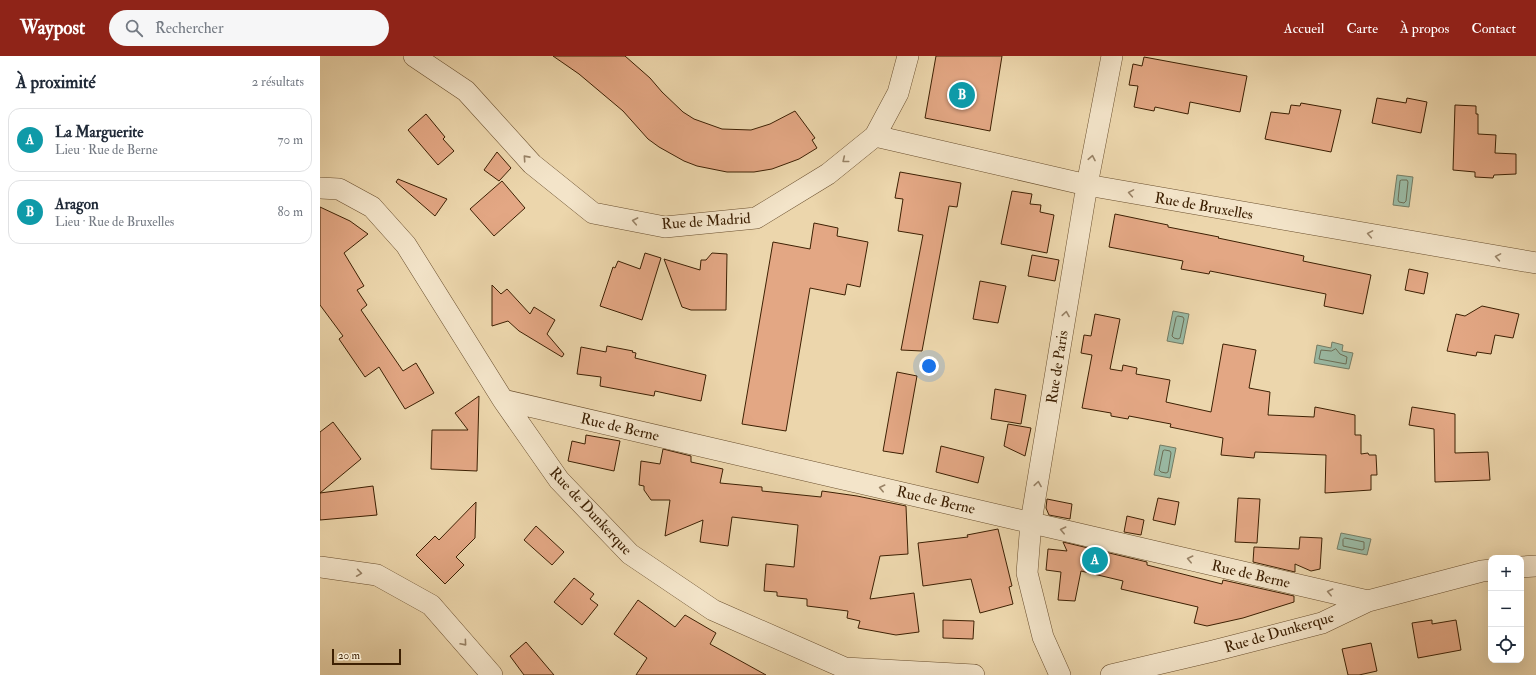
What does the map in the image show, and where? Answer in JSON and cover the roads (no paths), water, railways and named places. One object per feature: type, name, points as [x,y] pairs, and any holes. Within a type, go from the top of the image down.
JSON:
[{"type":"street","name":"Rue de Madrid","points":[[414,56],[466,91],[532,164],[593,214],[665,227],[756,218],[828,174],[875,136],[898,93],[908,56]]},
{"type":"street","name":"Rue de Paris","points":[[1060,675],[1043,638],[1027,573],[1032,522],[1087,185],[1112,56]]},
{"type":"street","name":"Rue de Bruxelles","points":[[875,136],[1087,185],[1536,263]]},
{"type":"street","name":"Rue de Dunkerque","points":[[320,188],[339,189],[372,207],[406,246],[503,400],[559,480],[630,554],[713,610],[845,668],[974,675]]},
{"type":"street","name":"Rue de Berne","points":[[503,400],[1368,601]]},
{"type":"street","points":[[1524,567],[1536,566]]},
{"type":"street","points":[[320,567],[377,575],[431,605],[492,675]]},
{"type":"street","name":"Rue de Dunkerque","points":[[1111,675],[1322,623],[1368,601],[1488,570]]},
{"type":"water","points":[[1397,175],[1413,177],[1409,207],[1393,205]]},
{"type":"water","points":[[1173,311],[1189,314],[1183,344],[1167,341]]},
{"type":"water","points":[[1332,342],[1343,345],[1342,351],[1353,353],[1349,369],[1314,363],[1317,345],[1331,348]]},
{"type":"water","points":[[1160,445],[1176,448],[1170,478],[1154,475]]},
{"type":"water","points":[[1341,533],[1371,539],[1367,555],[1337,549]]},
{"type":"place","name":"Aragon","points":[[962,95]]},
{"type":"place","name":"La Marguerite","points":[[1095,560]]}]
